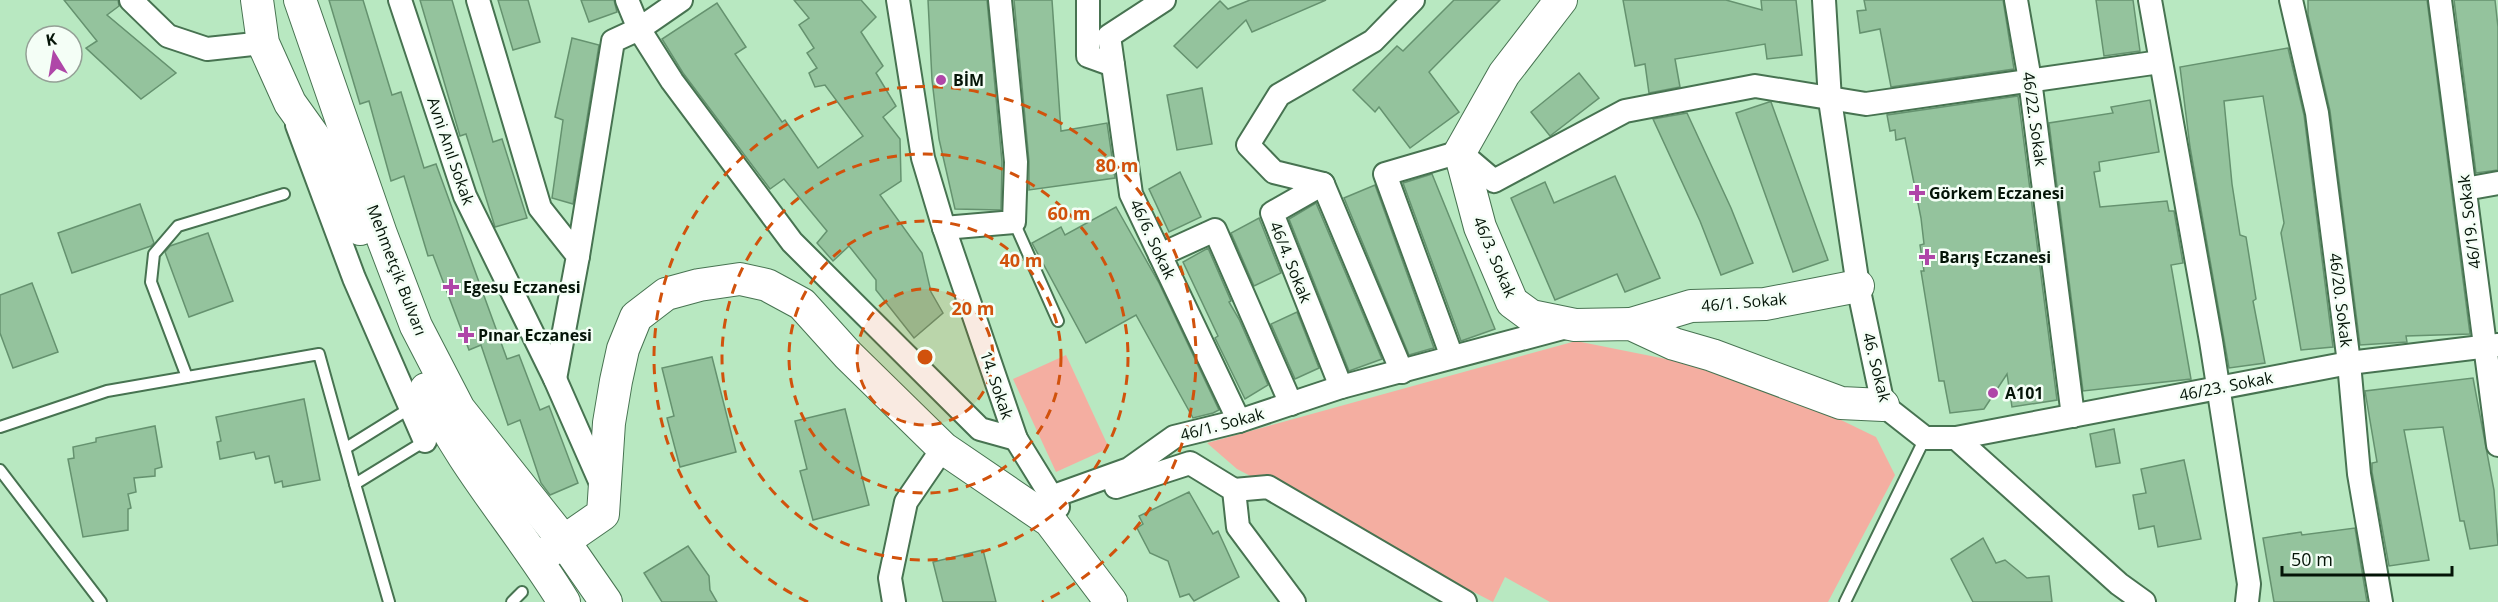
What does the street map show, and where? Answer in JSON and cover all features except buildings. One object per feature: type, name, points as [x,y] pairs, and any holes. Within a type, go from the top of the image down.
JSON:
[{"type":"street","points":[[131,0],[168,36],[197,46],[207,49],[263,43]]},
{"type":"street","name":"Mehmetçik Bulvarı","points":[[257,0],[263,43],[290,103],[330,159],[442,424],[538,559],[564,602]]},
{"type":"street","name":"Mehmetçik Bulvarı","points":[[300,0],[381,234],[416,326],[442,424],[563,540],[606,602]]},
{"type":"street","name":"Avni Anıl Sokak","points":[[400,0],[465,196],[555,379],[605,493]]},
{"type":"street","points":[[478,0],[540,208],[578,256]]},
{"type":"street","points":[[627,0],[639,29],[672,81],[792,242],[980,429],[1016,439]]},
{"type":"street","points":[[555,379],[578,256],[613,41],[639,29],[681,0]]},
{"type":"street","name":"14. Sokak","points":[[898,0],[924,158],[944,228],[1016,439],[1053,508],[1111,602]]},
{"type":"street","points":[[944,228],[1014,222],[1016,162],[1000,0]]},
{"type":"street","points":[[1089,0],[1088,56],[1113,65]]},
{"type":"street","name":"46/6. Sokak","points":[[1164,0],[1109,36],[1131,194],[1239,422]]},
{"type":"street","points":[[1402,372],[1323,184],[1274,172],[1248,145],[1279,95],[1373,41],[1413,0]]},
{"type":"street","points":[[1452,357],[1385,174],[1460,152],[1504,74],[1562,0]]},
{"type":"street","name":"46. Sokak","points":[[1824,0],[1830,100],[1858,286],[1883,405],[1925,438]]},
{"type":"street","name":"46/22. Sokak","points":[[2016,0],[2030,80],[2073,416]]},
{"type":"street","points":[[2150,0],[2218,387],[2249,584],[2247,602]]},
{"type":"street","name":"46/20. Sokak","points":[[2291,0],[2317,113],[2349,363],[2359,474],[2381,602]]},
{"type":"street","name":"46/19. Sokak","points":[[2440,0],[2465,189],[2491,345],[2498,445]]},
{"type":"street","points":[[1460,152],[1494,181],[1625,111],[1755,86],[1830,100],[1866,104],[2160,62]]},
{"type":"street","points":[[290,103],[354,278],[412,407],[442,424]]},
{"type":"street","name":"46/3. Sokak","points":[[1460,152],[1480,227],[1512,302],[1531,316],[1575,325],[1631,324],[1674,344],[1712,355],[1841,403],[1883,405]]},
{"type":"street","points":[[2465,189],[2498,183]]},
{"type":"street","name":"46/4. Sokak","points":[[1323,184],[1272,213],[1341,387]]},
{"type":"street","points":[[1160,255],[1215,230],[1291,404]]},
{"type":"street","points":[[538,559],[603,514],[609,423],[616,381],[622,349],[636,317],[666,294],[699,285],[740,279],[767,285],[802,304],[848,355],[943,448],[1053,508],[1190,462],[1234,490],[1268,487],[1465,602]]},
{"type":"street","name":"46/1. Sokak","points":[[1631,324],[1691,306],[1765,304],[1858,286]]},
{"type":"street","name":"46/1. Sokak","points":[[1053,508],[1130,469],[1174,437],[1239,422],[1341,387],[1575,325]]},
{"type":"street","name":"46/23. Sokak","points":[[1956,438],[2349,363],[2491,345]]},
{"type":"street","points":[[1925,438],[1956,438],[2119,584],[2144,602]]},
{"type":"street","points":[[894,602],[890,578],[906,502],[943,448]]},
{"type":"street","points":[[1234,490],[1238,527],[1294,602]]},
{"type":"lane","points":[[187,377],[152,282],[154,254],[178,226],[284,194]]},
{"type":"lane","points":[[1014,222],[1058,321]]},
{"type":"lane","points":[[0,427],[107,391],[320,354],[389,602]]},
{"type":"lane","points":[[346,447],[412,407]]},
{"type":"lane","points":[[355,484],[442,424]]},
{"type":"lane","points":[[1845,602],[1925,438]]},
{"type":"lane","points":[[0,470],[101,602]]},
{"type":"lane","points":[[512,602],[522,592]]},
{"type":"shaded area","points":[[1576,341],[1706,367],[1804,402],[1876,437],[1895,475],[1828,602],[1550,602],[1505,577],[1493,602],[1237,469],[1207,443]]},
{"type":"shaded area","points":[[1066,355],[1109,448],[1056,472],[1013,379]]},
{"type":"place","name":"BİM","points":[[941,80]]},
{"type":"place","name":"Görkem Eczanesi","points":[[1917,193]]},
{"type":"place","name":"Barış Eczanesi","points":[[1927,257]]},
{"type":"place","name":"Egesu Eczanesi","points":[[451,287]]},
{"type":"place","name":"Pınar Eczanesi","points":[[466,335]]},
{"type":"place","name":"A101","points":[[1993,393]]}]
